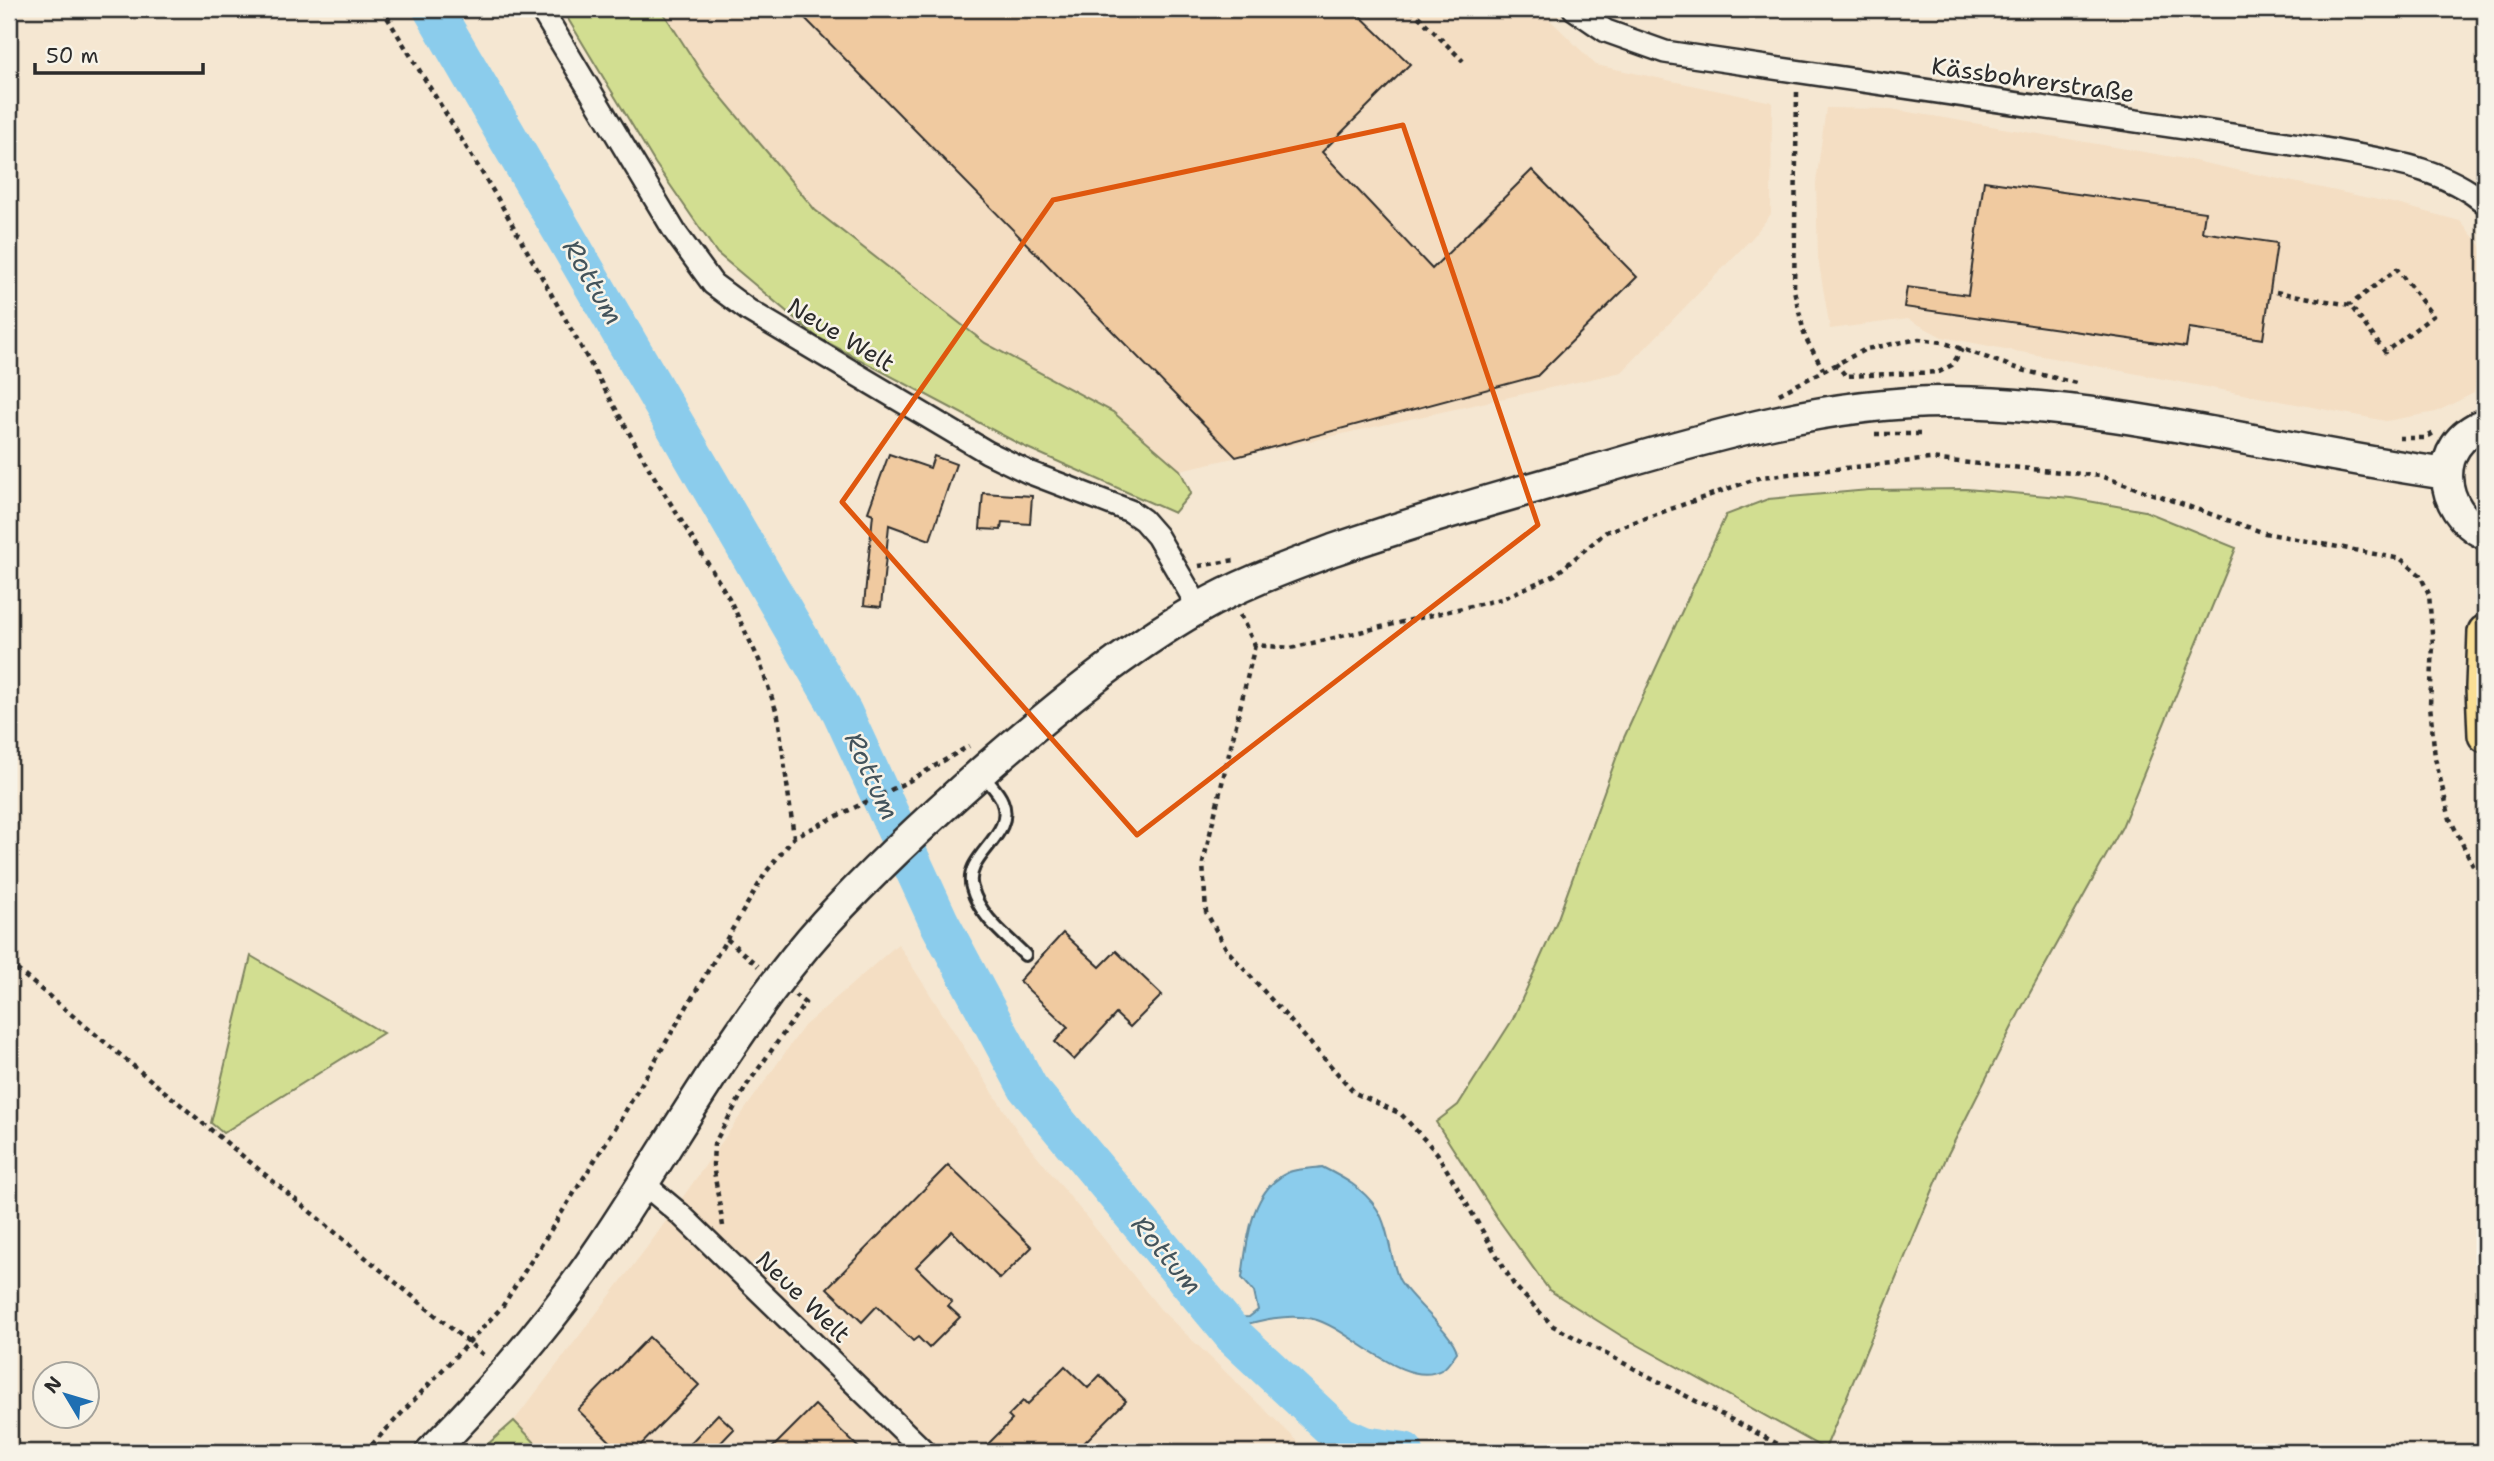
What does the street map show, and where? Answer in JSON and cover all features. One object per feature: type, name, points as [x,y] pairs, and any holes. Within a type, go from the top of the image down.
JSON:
[{"type":"highway","points":[[2485,632],[2485,735]]},
{"type":"main road","points":[[430,1452],[531,1342],[599,1251],[777,981],[826,922],[939,810],[1072,694],[1199,608],[1228,593],[1303,561],[1412,522],[1626,461],[1749,428],[1893,404],[2021,404],[2098,412],[2447,474]]},
{"type":"main road","points":[[2485,424],[2468,434],[2458,445],[2447,474],[2447,489],[2456,511],[2472,528],[2485,534]]},
{"type":"street","name":"Neue Welt","points":[[541,9],[675,232],[713,284],[748,310],[987,452],[1028,472],[1130,511],[1157,536],[1199,608]]},
{"type":"street","name":"Kässbohrerstraße","points":[[1574,9],[1606,31],[1657,50],[2320,148],[2421,168],[2447,177],[2485,203]]},
{"type":"street","name":"Neue Welt","points":[[643,1183],[708,1241],[925,1452]]},
{"type":"lane","points":[[981,773],[1002,798],[1006,813],[1002,828],[977,862],[971,875],[971,886],[987,918],[1026,955]]},
{"type":"path","points":[[382,9],[498,199],[650,470],[729,598],[759,660],[778,716],[794,836]]},
{"type":"path","points":[[1411,9],[1463,61]]},
{"type":"path","points":[[1798,72],[1794,290],[1805,337],[1823,369]]},
{"type":"path","points":[[2276,292],[2350,305],[2385,352],[2433,316],[2397,269],[2350,305]]},
{"type":"path","points":[[1774,397],[1823,369],[1866,349],[1919,339],[1963,348],[2022,370],[2088,386]]},
{"type":"path","points":[[1835,363],[1846,376],[1939,372],[1952,365],[1963,348]]},
{"type":"path","points":[[2392,439],[2425,438],[2442,430]]},
{"type":"path","points":[[1255,645],[1291,648],[1501,599],[1555,575],[1606,533],[1761,477],[1930,459],[2101,475],[2265,533],[2401,559],[2420,575],[2428,594],[2432,632],[2430,705],[2435,758],[2450,819],[2473,865],[2485,880]]},
{"type":"path","points":[[1184,579],[1200,566],[1245,558]]},
{"type":"path","points":[[1228,593],[1255,645],[1203,863],[1206,912],[1227,950],[1355,1093],[1401,1114],[1437,1153],[1514,1285],[1553,1326],[1793,1452]]},
{"type":"path","points":[[365,1452],[502,1307],[619,1122],[766,872],[794,836],[909,781],[977,742]]},
{"type":"path","points":[[708,1241],[723,1226],[713,1166],[714,1144],[747,1084],[806,1003],[727,939]]},
{"type":"path","points":[[9,963],[469,1344]]},
{"type":"highlighted area","points":[[1403,125],[1538,525],[1137,835],[842,502],[1053,200]]},
{"type":"shaded area","points":[[661,9],[1539,9],[1596,65],[1772,102],[1771,214],[1752,238],[1622,372],[1180,470],[1113,412],[985,343],[815,210],[704,76]]},
{"type":"shaded area","points":[[1826,108],[1891,109],[2185,159],[2397,204],[2460,221],[2481,246],[2485,261],[2485,320],[2474,393],[2436,412],[2386,421],[1942,337],[1908,319],[1830,329],[1818,258],[1816,183]]},
{"type":"shaded area","points":[[898,944],[1018,1132],[1161,1310],[1309,1452],[544,1452],[514,1421],[651,1242],[804,1026]]},
{"type":"green space","points":[[562,9],[661,9],[704,76],[815,210],[985,343],[1113,412],[1180,470],[1191,493],[1174,513],[1023,446],[817,337],[717,253],[655,163]]},
{"type":"green space","points":[[1966,489],[2071,498],[2145,511],[2236,548],[2122,827],[2021,1009],[1947,1156],[1825,1449],[1620,1335],[1549,1290],[1498,1219],[1436,1122],[1458,1105],[1513,1019],[1557,921],[1622,742],[1726,515],[1768,499],[1869,490]]},
{"type":"green space","points":[[251,956],[383,1033],[223,1133],[211,1123]]},
{"type":"green space","points":[[514,1421],[544,1452],[479,1452]]},
{"type":"water","points":[[1322,1167],[1359,1189],[1377,1209],[1385,1227],[1400,1281],[1454,1344],[1457,1352],[1443,1369],[1428,1374],[1412,1372],[1377,1356],[1343,1333],[1313,1319],[1281,1317],[1228,1329],[1219,1318],[1249,1317],[1258,1310],[1254,1292],[1242,1278],[1253,1218],[1266,1191],[1276,1180],[1289,1172]]},
{"type":"building","points":[[796,9],[1353,9],[1410,64],[1322,152],[1432,269],[1532,170],[1637,277],[1537,376],[1236,457]]},
{"type":"building","points":[[1984,181],[2205,212],[2202,232],[2277,243],[2263,339],[2189,328],[2186,347],[1904,307],[1907,287],[1968,295]]},
{"type":"building","points":[[889,454],[930,468],[934,456],[956,464],[930,540],[889,525],[881,607],[864,605],[873,514],[868,512]]},
{"type":"building","points":[[983,493],[1032,496],[1030,524],[1002,522],[1001,530],[980,529]]},
{"type":"building","points":[[1063,933],[1100,967],[1116,951],[1162,995],[1130,1027],[1116,1014],[1074,1060],[1055,1042],[1068,1027],[1019,981]]},
{"type":"building","points":[[948,1165],[1032,1247],[1000,1279],[952,1231],[916,1267],[952,1302],[948,1306],[960,1317],[929,1348],[918,1337],[913,1341],[877,1306],[862,1322],[827,1288]]},
{"type":"building","points":[[649,1337],[699,1385],[634,1452],[621,1452],[578,1410]]},
{"type":"building","points":[[1065,1366],[1088,1388],[1100,1375],[1126,1401],[1075,1452],[980,1452],[1012,1420],[1008,1416],[1023,1401],[1027,1405]]},
{"type":"building","points":[[815,1405],[863,1452],[768,1452]]},
{"type":"building","points":[[718,1414],[734,1429],[712,1452],[682,1452]]},
{"type":"waterway","name":"Rottum","points":[[433,9],[842,712],[939,922],[1028,1088],[1236,1338],[1341,1436],[1364,1446],[1404,1452]]}]
